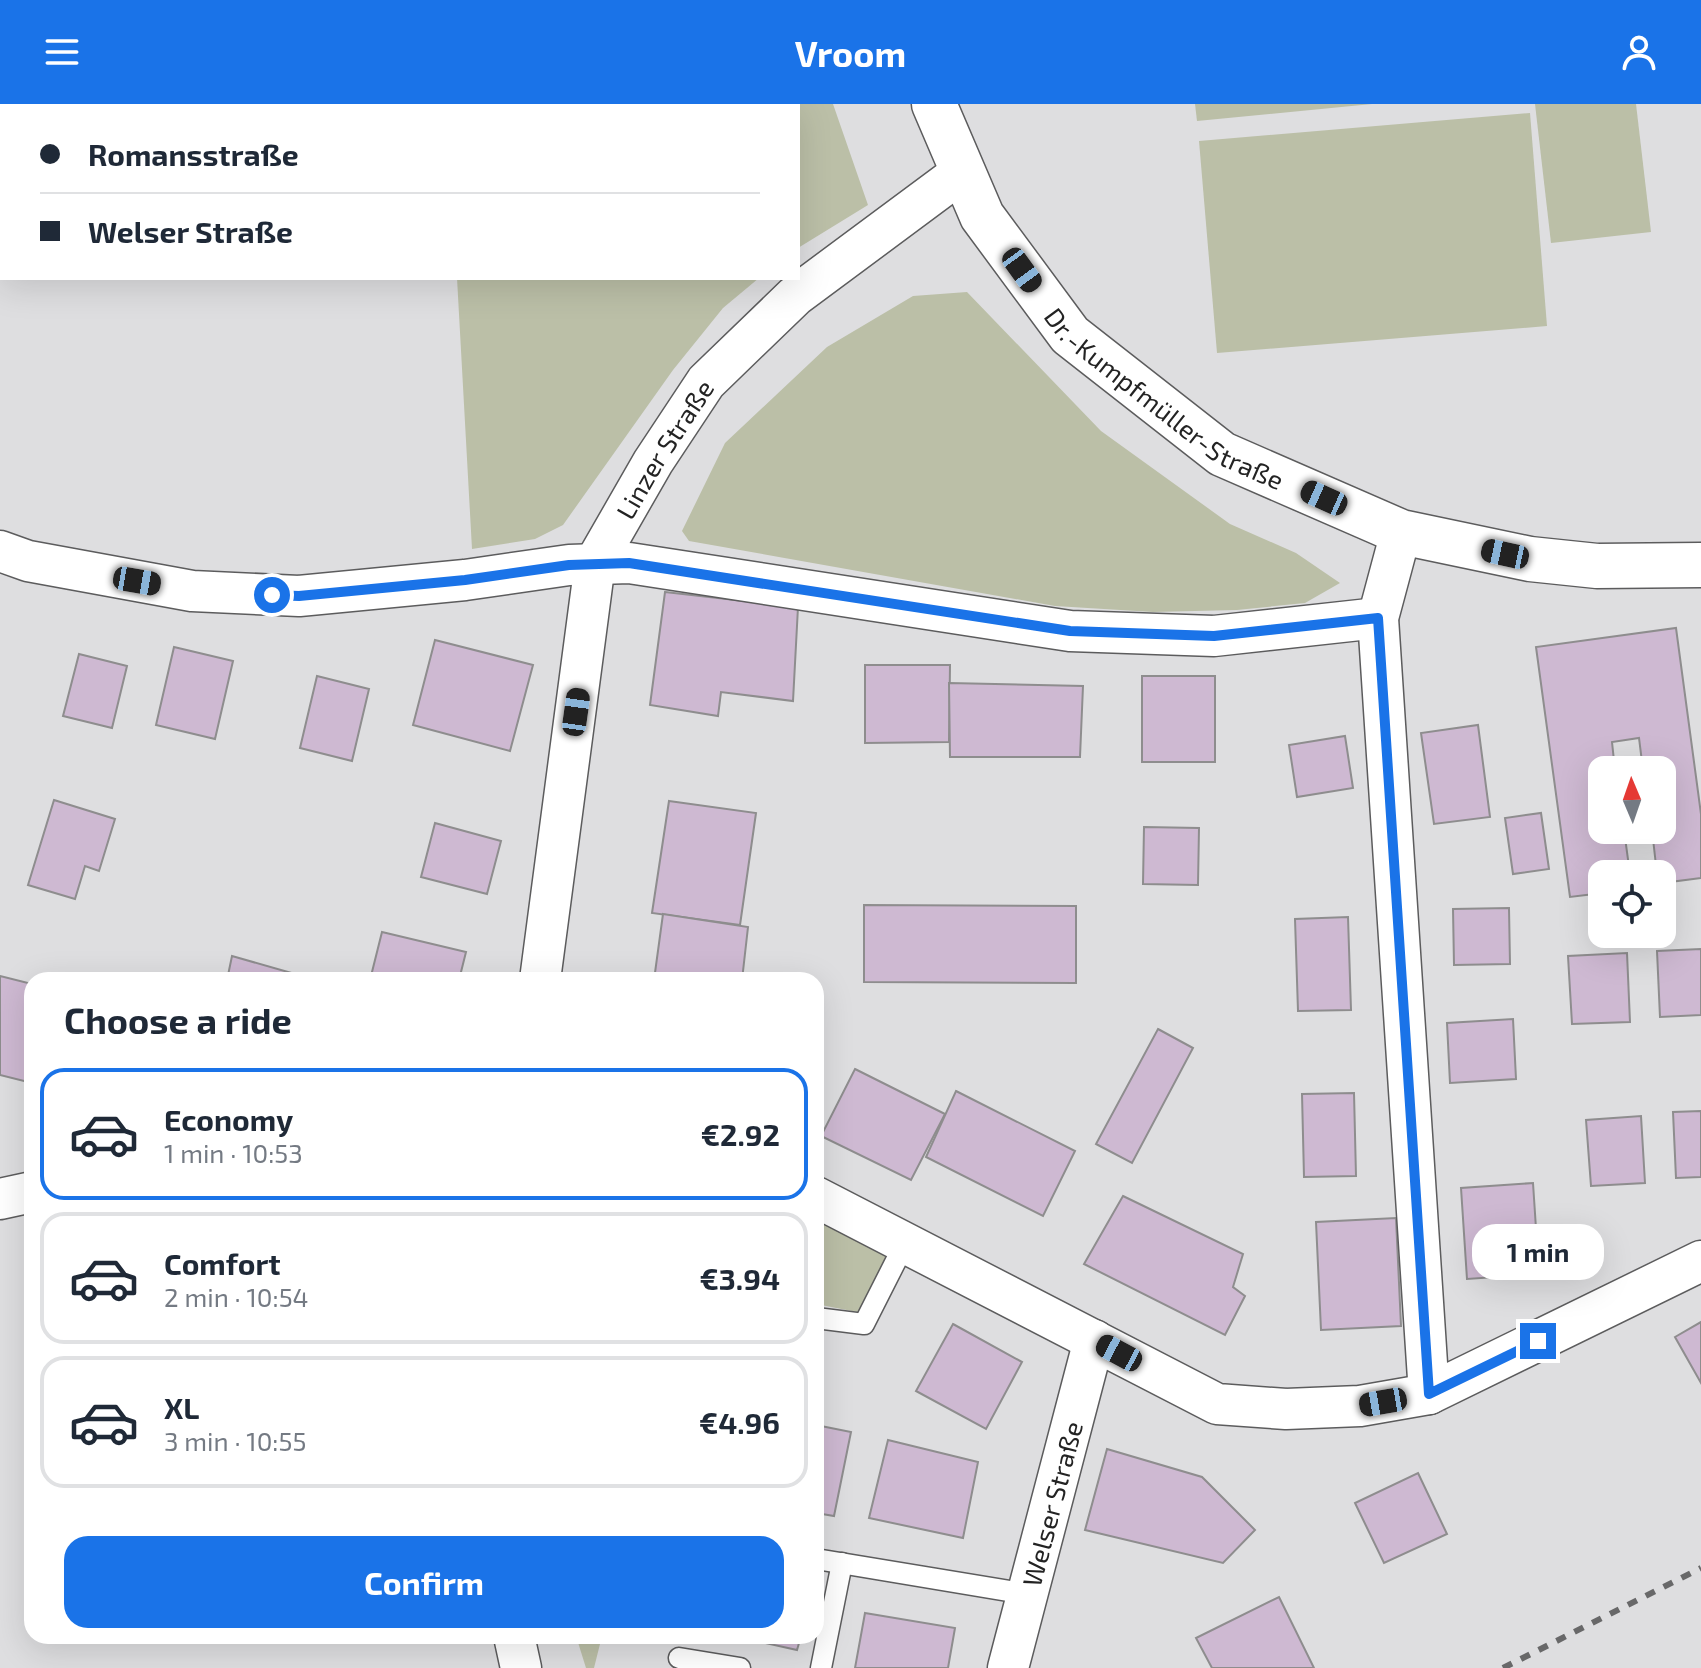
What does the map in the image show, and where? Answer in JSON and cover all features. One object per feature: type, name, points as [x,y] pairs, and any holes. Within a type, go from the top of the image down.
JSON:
[{"type":"street","name":"Dr.-Kumpfmüller-Straße","points":[[934,104],[982,216],[1070,335],[1222,454],[1401,532],[1530,559],[1597,566],[1701,565]]},
{"type":"street","name":"Linzer Straße","points":[[541,972],[595,563],[653,462],[706,382],[795,296],[962,172]]},
{"type":"street","points":[[1401,532],[1378,618],[1429,1394]]},
{"type":"street","points":[[0,551],[28,561],[192,591],[299,596],[465,580],[595,563],[629,563],[1070,631],[1214,636],[1378,618]]},
{"type":"street","points":[[0,1199],[24,1194]]},
{"type":"street","points":[[824,1201],[1217,1404],[1286,1409],[1360,1406],[1429,1394],[1701,1261]]},
{"type":"street","name":"Welser Straße","points":[[1008,1668],[1094,1340]]},
{"type":"street","points":[[516,1644],[521,1668]]},
{"type":"lane","points":[[824,1319],[864,1324],[905,1243]]},
{"type":"lane","points":[[824,1560],[1027,1594]]},
{"type":"lane","points":[[821,1668],[842,1563]]},
{"type":"lane","points":[[679,1658],[740,1668]]},
{"type":"green space","points":[[800,104],[833,104],[868,205],[800,247]]},
{"type":"green space","points":[[1195,104],[1372,104],[1197,121]]},
{"type":"green space","points":[[1535,104],[1636,104],[1651,232],[1551,243]]},
{"type":"green space","points":[[1530,113],[1547,326],[1217,353],[1199,141]]},
{"type":"green space","points":[[457,280],[757,280],[723,308],[673,370],[563,525],[535,539],[472,549]]},
{"type":"green space","points":[[967,292],[1101,431],[1230,524],[1296,553],[1340,583],[1305,603],[1237,610],[1153,612],[1055,606],[689,541],[682,531],[725,443],[827,347],[913,296]]},
{"type":"green space","points":[[824,1213],[894,1249],[862,1313],[824,1306]]},
{"type":"green space","points":[[578,1644],[600,1644],[594,1668],[586,1668]]},
{"type":"building","points":[[665,592],[798,607],[793,701],[721,692],[718,716],[650,705]]},
{"type":"building","points":[[1676,628],[1701,814],[1701,878],[1676,881],[1676,860],[1655,860],[1654,844],[1676,844],[1676,756],[1641,756],[1639,738],[1612,742],[1614,756],[1588,756],[1588,844],[1626,844],[1628,860],[1588,860],[1588,895],[1570,897],[1536,647]]},
{"type":"building","points":[[435,640],[533,665],[510,751],[413,725]]},
{"type":"building","points":[[174,647],[233,661],[215,739],[156,725]]},
{"type":"building","points":[[79,654],[127,666],[112,728],[63,716]]},
{"type":"building","points":[[865,665],[950,665],[949,742],[865,743]]},
{"type":"building","points":[[317,676],[369,689],[352,761],[300,748]]},
{"type":"building","points":[[1142,676],[1215,676],[1215,762],[1142,762]]},
{"type":"building","points":[[949,683],[1083,686],[1080,757],[950,757]]},
{"type":"building","points":[[1478,725],[1490,817],[1434,824],[1421,733]]},
{"type":"building","points":[[1345,736],[1353,788],[1297,797],[1289,745]]},
{"type":"building","points":[[54,800],[115,819],[99,871],[85,866],[75,899],[28,885]]},
{"type":"building","points":[[669,801],[756,813],[740,925],[652,913]]},
{"type":"building","points":[[1541,813],[1549,869],[1513,874],[1505,818]]},
{"type":"building","points":[[435,823],[501,841],[487,894],[421,877]]},
{"type":"building","points":[[1144,827],[1199,828],[1198,885],[1143,884]]},
{"type":"building","points":[[864,905],[1076,906],[1076,983],[864,982]]},
{"type":"building","points":[[1509,908],[1510,964],[1454,965],[1453,909]]},
{"type":"building","points":[[663,914],[748,927],[743,972],[655,972]]},
{"type":"building","points":[[1348,917],[1351,1010],[1298,1011],[1295,919]]},
{"type":"building","points":[[382,932],[466,952],[461,972],[372,972]]},
{"type":"building","points":[[1701,949],[1701,1015],[1660,1017],[1657,951]]},
{"type":"building","points":[[1627,953],[1630,1022],[1572,1024],[1568,956]]},
{"type":"building","points":[[232,956],[288,972],[229,972]]},
{"type":"building","points":[[0,976],[24,982],[24,1081],[0,1075]]},
{"type":"building","points":[[1513,1019],[1516,1079],[1450,1083],[1447,1023]]},
{"type":"building","points":[[1158,1029],[1193,1048],[1132,1163],[1096,1144]]},
{"type":"building","points":[[855,1069],[945,1114],[911,1180],[824,1137],[824,1130]]},
{"type":"building","points":[[956,1091],[1075,1151],[1043,1216],[926,1157]]},
{"type":"building","points":[[1354,1093],[1356,1176],[1304,1177],[1302,1094]]},
{"type":"building","points":[[1701,1111],[1701,1177],[1676,1178],[1673,1112]]},
{"type":"building","points":[[1641,1116],[1645,1183],[1591,1186],[1586,1120]]},
{"type":"building","points":[[1533,1183],[1539,1274],[1467,1279],[1461,1188]]},
{"type":"building","points":[[1123,1196],[1243,1254],[1233,1287],[1245,1296],[1225,1335],[1084,1264]]},
{"type":"building","points":[[1396,1218],[1401,1326],[1321,1330],[1316,1222]]},
{"type":"building","points":[[1701,1322],[1701,1383],[1675,1337]]},
{"type":"building","points":[[953,1324],[1022,1362],[986,1429],[916,1391]]},
{"type":"building","points":[[824,1427],[851,1432],[834,1516],[824,1514]]},
{"type":"building","points":[[888,1440],[978,1462],[963,1538],[869,1518]]},
{"type":"building","points":[[1107,1449],[1202,1477],[1255,1530],[1223,1563],[1085,1530]]},
{"type":"building","points":[[1418,1473],[1447,1534],[1384,1563],[1355,1503]]},
{"type":"building","points":[[1279,1597],[1314,1668],[1212,1668],[1196,1638]]},
{"type":"building","points":[[865,1613],[955,1628],[948,1668],[855,1668]]},
{"type":"building","points":[[770,1644],[799,1644],[797,1650]]},
{"type":"railway","points":[[1503,1668],[1701,1568]]},
{"type":"route","points":[[272,595],[299,596],[465,580],[569,565],[629,563],[1070,631],[1214,636],[1378,618],[1429,1394],[1538,1341]]}]
